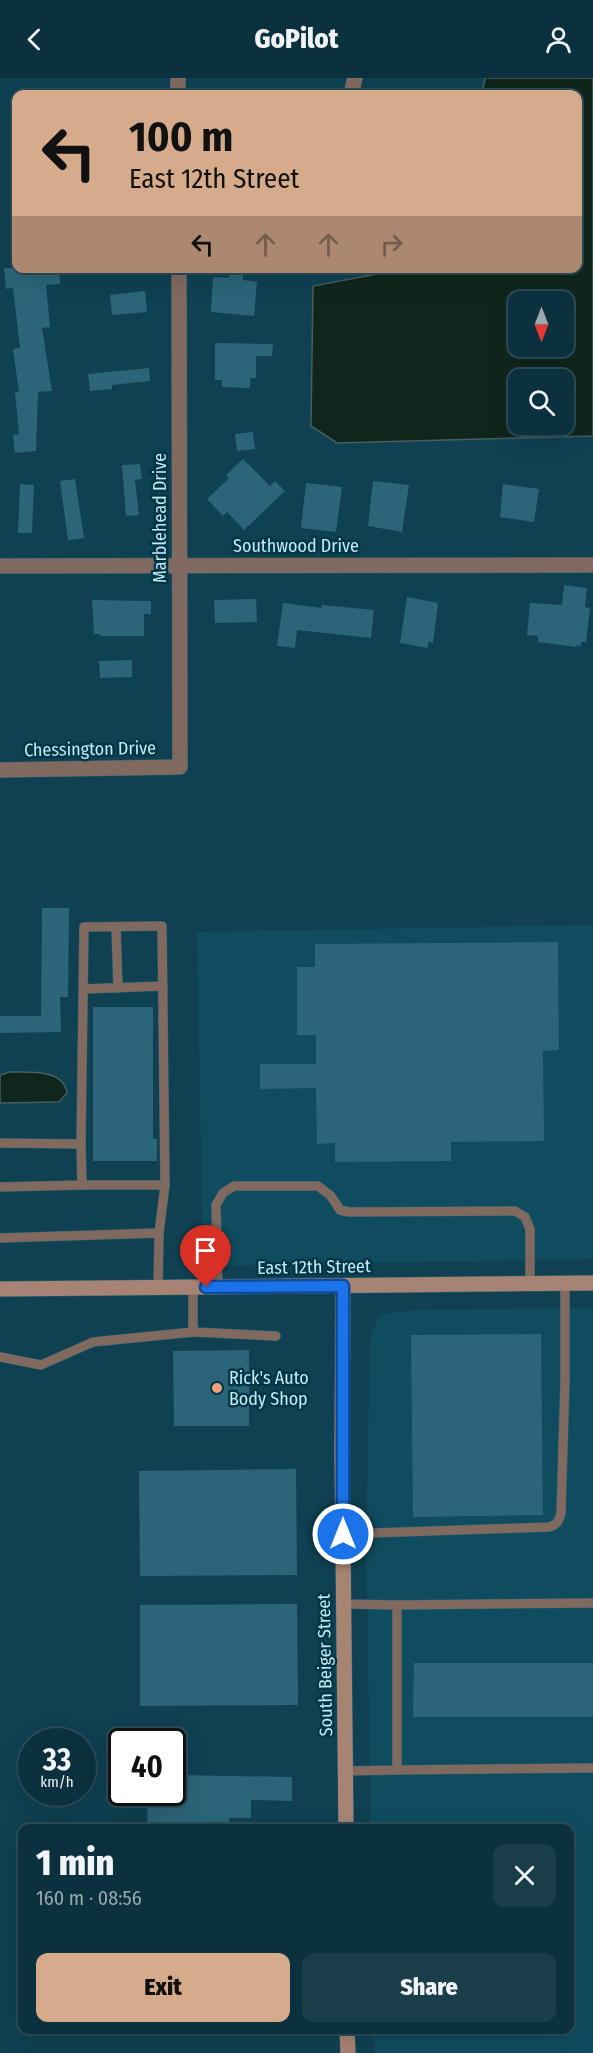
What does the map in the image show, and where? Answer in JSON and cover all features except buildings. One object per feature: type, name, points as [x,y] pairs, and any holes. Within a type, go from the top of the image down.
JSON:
[{"type":"street","name":"Marblehead Drive","points":[[179,273],[180,767]]},
{"type":"street","name":"Southwood Drive","points":[[0,566],[593,565]]},
{"type":"street","name":"Chessington Drive","points":[[0,770],[180,767]]},
{"type":"street","name":"East 12th Street","points":[[0,1289],[593,1283]]},
{"type":"street","name":"South Beiger Street","points":[[343,1286],[346,1824]]},
{"type":"street","points":[[347,2034],[348,2053]]},
{"type":"lane","points":[[82,1185],[84,927],[162,926],[165,1185],[159,1233],[158,1288]]},
{"type":"lane","points":[[116,927],[118,988]]},
{"type":"lane","points":[[84,989],[163,986]]},
{"type":"lane","points":[[0,1143],[81,1144]]},
{"type":"lane","points":[[0,1187],[165,1185]]},
{"type":"lane","points":[[218,1287],[216,1205],[223,1193],[234,1186],[318,1186],[331,1196],[339,1210],[349,1212],[515,1211],[529,1222],[530,1284]]},
{"type":"lane","points":[[0,1238],[159,1233]]},
{"type":"lane","points":[[343,1534],[549,1527],[560,1520],[565,1380],[565,1283]]},
{"type":"lane","points":[[193,1287],[193,1332]]},
{"type":"lane","points":[[0,1357],[41,1365],[93,1342],[193,1332],[276,1336]]},
{"type":"lane","points":[[344,1604],[593,1603]]},
{"type":"lane","points":[[398,1605],[398,1770]]},
{"type":"lane","points":[[345,1771],[593,1768]]},
{"type":"shaded area","points":[[485,78],[593,78],[593,436],[337,443],[311,426],[313,286],[382,273],[582,273],[582,90],[483,90]]},
{"type":"shaded area","points":[[593,925],[593,1259],[203,1266],[197,932]]},
{"type":"shaded area","points":[[10,1072],[36,1072],[53,1076],[60,1080],[67,1093],[59,1102],[0,1103],[0,1075]]},
{"type":"shaded area","points":[[593,1308],[593,2053],[374,2053],[374,2034],[574,2034],[574,1824],[371,1824],[366,1542],[370,1338],[380,1314],[418,1310]]},
{"type":"place","name":"Rick's Auto Body Shop","points":[[217,1388]]},
{"type":"route","points":[[206,1287],[343,1286],[343,1534]]}]
